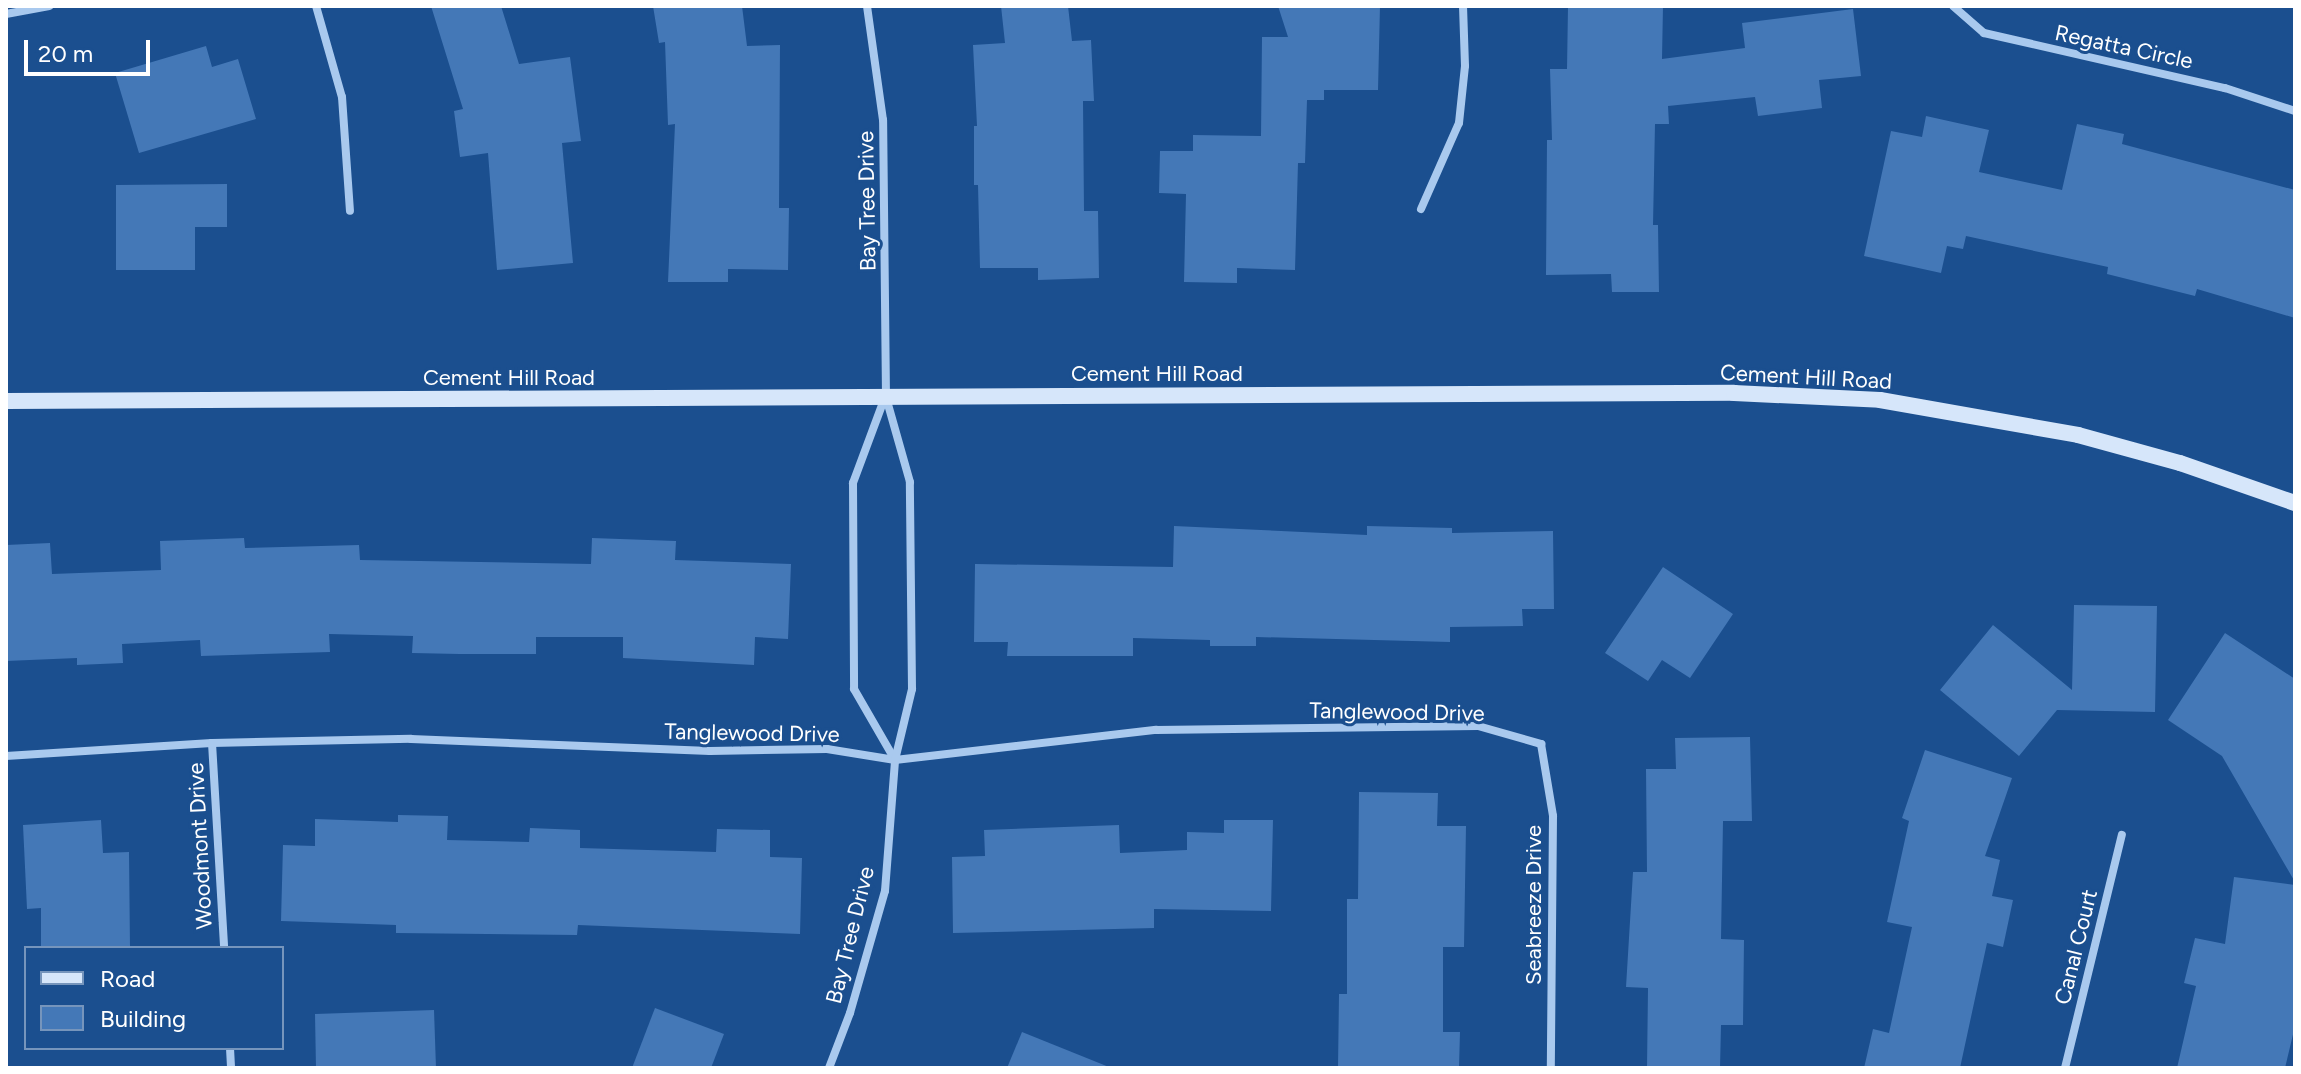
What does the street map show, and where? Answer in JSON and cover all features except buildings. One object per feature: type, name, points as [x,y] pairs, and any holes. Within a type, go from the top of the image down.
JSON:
[{"type":"street","points":[[6,14],[49,6]]},
{"type":"street","points":[[316,6],[342,97],[350,211]]},
{"type":"street","name":"Bay Tree Drive","points":[[829,1068],[850,1013],[885,891],[895,760],[912,689],[911,494],[886,397],[883,120],[867,6]]},
{"type":"street","points":[[1421,209],[1459,123],[1465,66],[1463,6]]},
{"type":"street","name":"Regatta Circle","points":[[1953,6],[1984,33],[2225,88],[2295,111]]},
{"type":"street","name":"Cement Hill Road","points":[[6,401],[1734,393],[1880,400],[2078,435],[2180,463],[2295,503]]},
{"type":"street","name":"Bay Tree Drive","points":[[886,397],[853,483],[854,689],[895,760]]},
{"type":"street","name":"Tanglewood Drive","points":[[6,756],[212,743],[411,739],[710,751],[827,749],[895,760],[1156,730],[1478,726],[1541,744]]},
{"type":"street","name":"Woodmont Drive","points":[[212,743],[224,946]]},
{"type":"street","name":"Seabreeze Drive","points":[[1541,744],[1553,816],[1551,1068]]},
{"type":"street","name":"Canal Court","points":[[2065,1068],[2122,835]]}]
